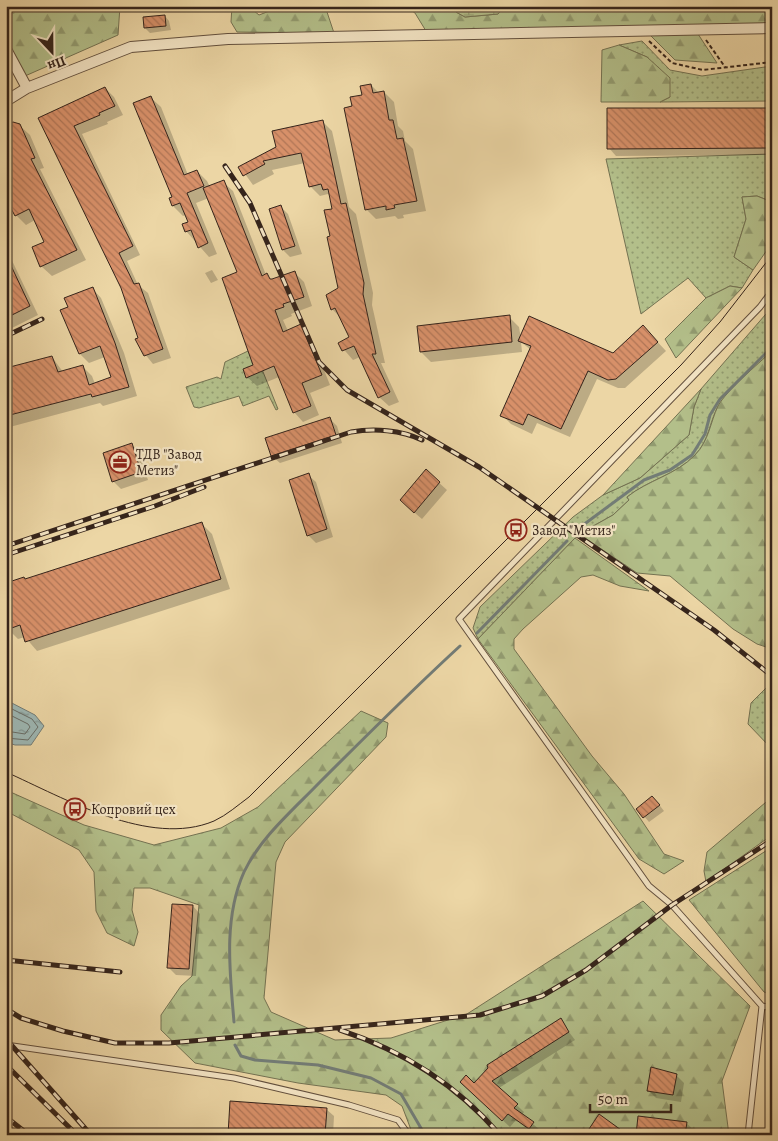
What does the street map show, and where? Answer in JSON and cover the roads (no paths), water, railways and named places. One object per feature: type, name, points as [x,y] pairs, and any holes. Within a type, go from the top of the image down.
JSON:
[{"type":"street","points":[[6,101],[27,88],[131,47],[228,38],[772,28]]},
{"type":"street","points":[[6,49],[27,88]]},
{"type":"lane","points":[[772,291],[760,307],[459,620],[648,886],[672,905],[762,1006],[772,1008]]},
{"type":"lane","points":[[748,1135],[762,1006]]},
{"type":"lane","points":[[6,1045],[234,1078],[349,1105],[398,1120],[409,1135]]},
{"type":"water","points":[[6,700],[35,715],[44,726],[31,745],[15,745],[6,742]]},
{"type":"waterway","points":[[575,531],[644,480],[670,470],[692,455],[705,434],[710,415],[720,399],[772,347]]},
{"type":"waterway","points":[[477,633],[567,541]]},
{"type":"waterway","points":[[234,1022],[230,965],[231,927],[237,890],[251,860],[268,836],[288,814],[389,713],[460,646]]},
{"type":"waterway","points":[[235,1045],[241,1056],[255,1060],[318,1065],[371,1078],[401,1094],[425,1135]]},
{"type":"tram line","points":[[6,772],[80,806],[135,824],[163,828],[189,828],[214,821],[228,813],[249,797],[681,365],[720,322],[772,255]]},
{"type":"railway","points":[[225,166],[250,203],[319,362],[347,390],[479,467],[714,630],[772,676]]},
{"type":"railway","points":[[6,336],[42,319]]},
{"type":"railway","points":[[6,546],[351,432],[387,431],[405,434],[422,440]]},
{"type":"railway","points":[[9,554],[155,506],[204,487]]},
{"type":"railway","points":[[6,1009],[21,1018],[63,1031],[115,1043],[169,1043],[480,1015],[542,996],[586,970],[672,905],[772,840]]},
{"type":"railway","points":[[6,960],[120,972]]},
{"type":"railway","points":[[340,1030],[386,1048],[428,1071],[465,1100],[500,1135]]},
{"type":"railway","points":[[6,1039],[91,1135]]},
{"type":"railway","points":[[6,1065],[77,1135]]},
{"type":"railway","points":[[6,1117],[29,1135]]},
{"type":"place","name":"ТДВ \"Завод Метиз\"","points":[[120,462]]},
{"type":"place","name":"Завод \"Метиз\"","points":[[516,530]]},
{"type":"place","name":"Копровий цех","points":[[75,809]]}]
